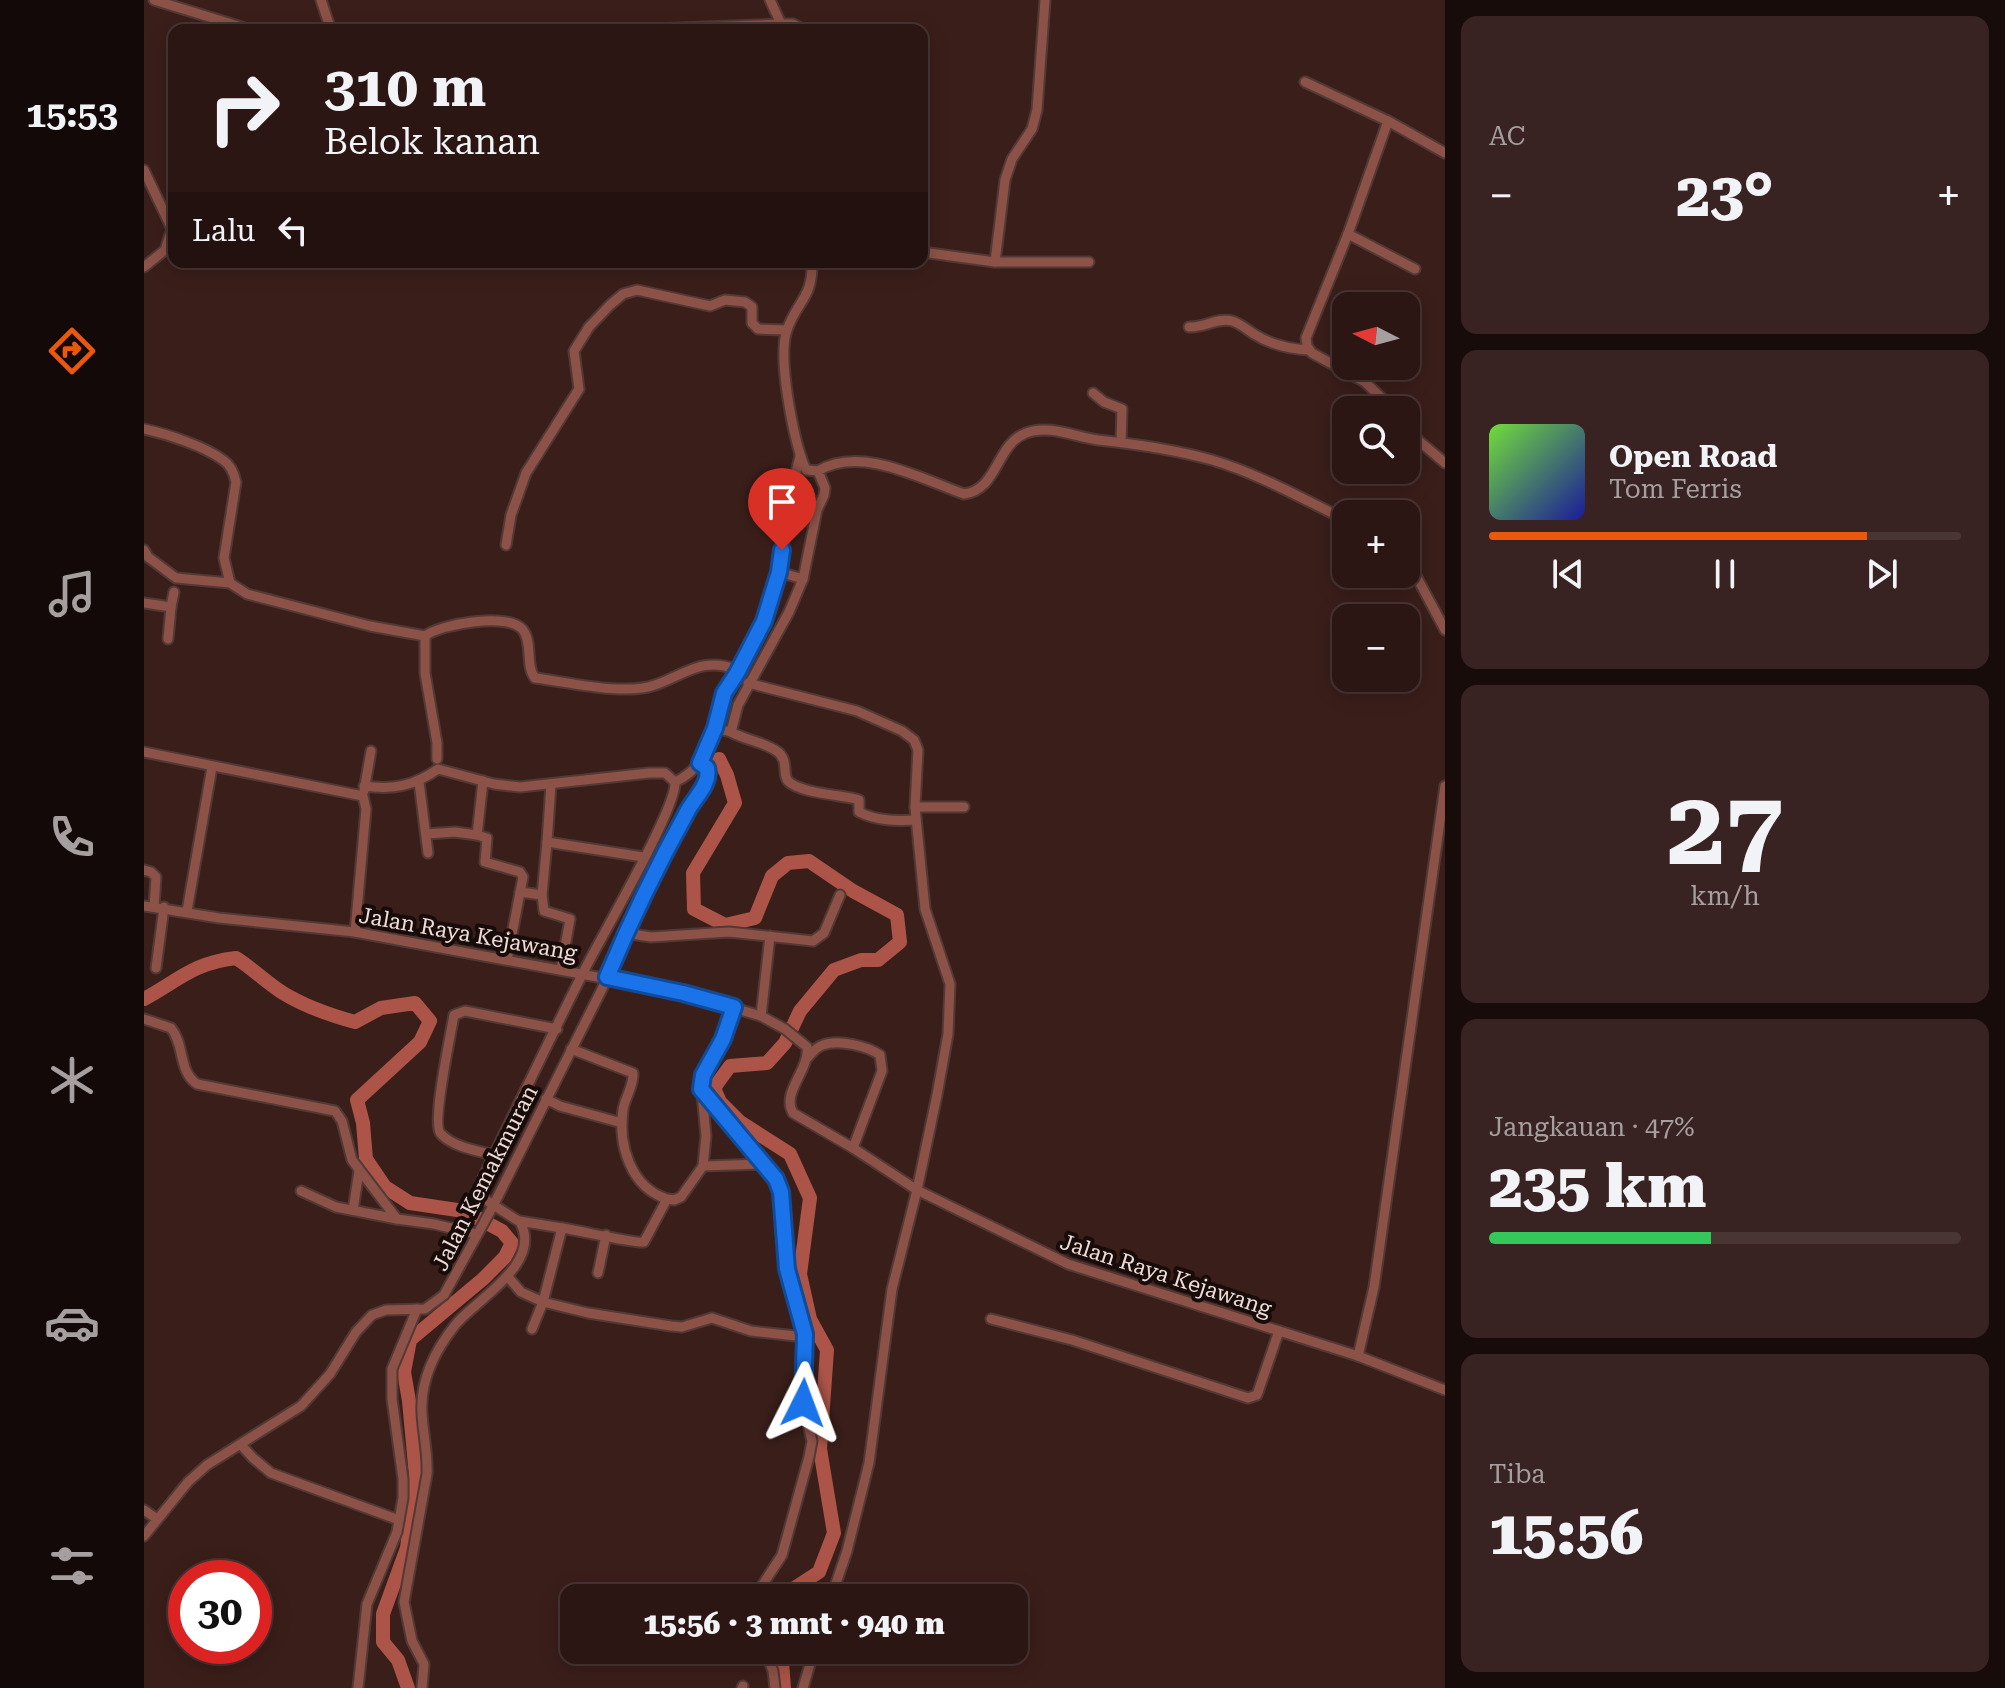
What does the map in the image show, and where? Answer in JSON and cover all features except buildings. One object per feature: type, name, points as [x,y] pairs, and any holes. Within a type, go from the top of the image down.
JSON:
[{"type":"street","points":[[154,0],[232,24]]},
{"type":"street","points":[[321,0],[329,24]]},
{"type":"street","points":[[770,0],[781,24],[793,24]]},
{"type":"street","points":[[995,262],[1005,180],[1012,159],[1032,129],[1037,110],[1045,0]]},
{"type":"street","points":[[1305,82],[1388,121],[1445,153]]},
{"type":"street","points":[[1309,350],[1306,338],[1348,234],[1388,121]]},
{"type":"street","points":[[144,170],[168,221]]},
{"type":"street","points":[[1348,234],[1415,269]]},
{"type":"street","points":[[144,267],[165,250],[168,241]]},
{"type":"street","points":[[928,253],[995,262],[1089,262]]},
{"type":"street","points":[[675,782],[687,776],[700,763],[715,728],[720,702],[745,675],[789,612],[825,488],[819,474],[806,470],[800,456],[784,357],[787,330],[808,295],[812,268]]},
{"type":"street","points":[[506,545],[511,515],[526,473],[579,389],[574,351],[578,342],[623,294],[637,290],[710,306],[725,300],[745,302],[752,307],[752,323],[758,329],[787,330]]},
{"type":"street","points":[[1189,327],[1234,321],[1258,337],[1282,347],[1309,350],[1365,382],[1380,396]]},
{"type":"street","points":[[1093,393],[1104,402],[1122,409],[1121,441]]},
{"type":"street","points":[[144,429],[161,432],[223,460],[234,473],[236,482],[224,558],[230,583]]},
{"type":"street","points":[[819,474],[830,464],[865,462],[964,494],[979,489],[990,479],[1009,444],[1029,432],[1047,430],[1121,441],[1212,460],[1332,513]]},
{"type":"street","points":[[1420,442],[1445,463]]},
{"type":"street","points":[[731,732],[745,675],[782,573],[793,484],[800,456]]},
{"type":"street","points":[[144,550],[148,557],[176,578],[230,583],[247,594],[370,626],[425,636],[437,628],[455,624],[477,621],[512,624],[523,629],[534,678],[627,689],[655,685],[696,667],[719,664],[843,706],[902,731],[917,745],[916,820],[925,909],[945,964],[951,992],[948,1034],[917,1190],[892,1289],[869,1463],[836,1584]]},
{"type":"street","points":[[782,573],[801,578]]},
{"type":"street","points":[[1420,583],[1445,630]]},
{"type":"street","points":[[168,639],[174,592]]},
{"type":"street","points":[[144,603],[171,607]]},
{"type":"street","points":[[425,636],[427,692],[437,759]]},
{"type":"street","points":[[715,728],[778,751],[785,761],[786,777],[791,782],[817,792],[859,800],[859,812],[882,820],[916,820]]},
{"type":"street","points":[[355,932],[366,809],[364,791],[371,751]]},
{"type":"street","points":[[144,752],[212,767],[364,791],[419,782],[438,769],[508,786],[649,773],[665,773],[675,782]]},
{"type":"street","name":"Jalan Kemakmuran","points":[[417,1309],[432,1305],[444,1295],[493,1206],[625,933],[688,810],[707,782],[707,768],[700,763]]},
{"type":"street","points":[[187,911],[212,767]]},
{"type":"street","points":[[477,835],[483,781]]},
{"type":"street","points":[[419,782],[428,853]]},
{"type":"street","points":[[667,1199],[644,1242],[634,1243],[606,1235],[519,1221],[481,1197],[479,1190],[643,857],[674,792],[675,782]]},
{"type":"street","points":[[551,784],[542,895],[544,911],[570,919],[561,969]]},
{"type":"street","points":[[1358,1356],[1374,1287],[1445,786]]},
{"type":"street","points":[[917,807],[964,807]]},
{"type":"street","points":[[426,834],[455,832],[487,838],[487,864],[522,873],[507,960]]},
{"type":"street","points":[[547,842],[643,857]]},
{"type":"street","points":[[144,870],[156,877],[156,968]]},
{"type":"street","points":[[520,892],[542,895]]},
{"type":"street","points":[[625,933],[651,937],[729,932],[818,940],[840,895]]},
{"type":"street","name":"Jalan Raya Kejawang","points":[[154,907],[219,918],[355,932],[585,972],[683,993],[761,1016],[785,1029],[807,1047],[808,1057],[790,1095],[793,1113],[917,1190],[1068,1264],[1358,1356],[1445,1390]]},
{"type":"street","points":[[761,1016],[770,936]]},
{"type":"street","points":[[571,1049],[633,1073],[622,1123],[622,1143],[629,1162],[645,1188],[674,1200],[681,1197],[703,1166],[706,1136],[703,1075],[723,1039],[734,1007]]},
{"type":"street","points":[[494,1155],[459,1144],[440,1134],[438,1129],[438,1109],[454,1015],[465,1011],[557,1029]]},
{"type":"street","points":[[146,1021],[165,1024],[177,1035],[185,1072],[197,1084],[335,1111],[342,1121],[352,1160],[397,1219]]},
{"type":"street","points":[[808,1057],[825,1043],[836,1042],[865,1048],[880,1055],[882,1071],[853,1148]]},
{"type":"street","points":[[527,1092],[560,1106],[622,1123]]},
{"type":"street","points":[[703,1094],[776,1179],[781,1192],[787,1269],[805,1337],[803,1403],[812,1441],[782,1555],[763,1584]]},
{"type":"street","points":[[703,1166],[762,1164]]},
{"type":"street","points":[[353,1210],[359,1171]]},
{"type":"street","points":[[301,1191],[336,1207],[479,1230]]},
{"type":"street","points":[[422,1688],[424,1664],[412,1641],[404,1602],[413,1500],[428,1453],[422,1411],[423,1388],[438,1348],[458,1321],[508,1277],[523,1250],[524,1228],[519,1221]]},
{"type":"street","points":[[532,1329],[543,1302],[562,1228]]},
{"type":"street","points":[[598,1273],[606,1235]]},
{"type":"street","points":[[508,1277],[521,1292],[543,1302],[588,1313],[682,1327],[716,1319],[751,1331],[805,1337]]},
{"type":"street","points":[[144,1536],[188,1482],[207,1465],[301,1406],[330,1374],[356,1332],[372,1315],[379,1311],[417,1309],[394,1360],[391,1375],[413,1500],[399,1520],[397,1532],[367,1604],[358,1688]]},
{"type":"street","points":[[991,1319],[1072,1340],[1248,1398],[1258,1392],[1279,1331]]},
{"type":"street","points":[[241,1445],[271,1473],[399,1520]]},
{"type":"street","points":[[144,1510],[157,1519]]},
{"type":"street","points":[[770,1664],[775,1688]]},
{"type":"street","points":[[803,1688],[810,1664]]},
{"type":"waterway","points":[[719,759],[735,803],[693,873],[694,909],[725,925],[755,918],[772,876],[788,863],[809,861],[853,891],[897,915],[900,942],[878,960],[861,960],[834,970],[800,1011],[785,1043],[767,1063],[730,1066],[714,1088],[720,1102],[740,1122],[790,1154],[810,1198],[800,1274],[810,1319],[827,1350],[820,1449],[834,1533],[819,1572],[801,1584]]},
{"type":"waterway","points":[[144,999],[197,968],[236,958],[283,993],[336,1016],[355,1022],[381,1008],[415,1003],[430,1021],[420,1042],[357,1100],[363,1123],[366,1159],[385,1187],[410,1203],[464,1211],[502,1231],[512,1243],[505,1257],[483,1279],[410,1340],[404,1372],[416,1476],[407,1548],[383,1614],[383,1642],[398,1660],[408,1688]]},
{"type":"waterway","points":[[782,1664],[784,1688]]},
{"type":"route","points":[[782,550],[779,572],[764,621],[724,693],[715,728],[700,763],[707,768],[707,782],[661,860],[607,977],[734,1007],[723,1039],[703,1075],[701,1089],[776,1179],[781,1192],[787,1269],[805,1334],[803,1403]]}]
